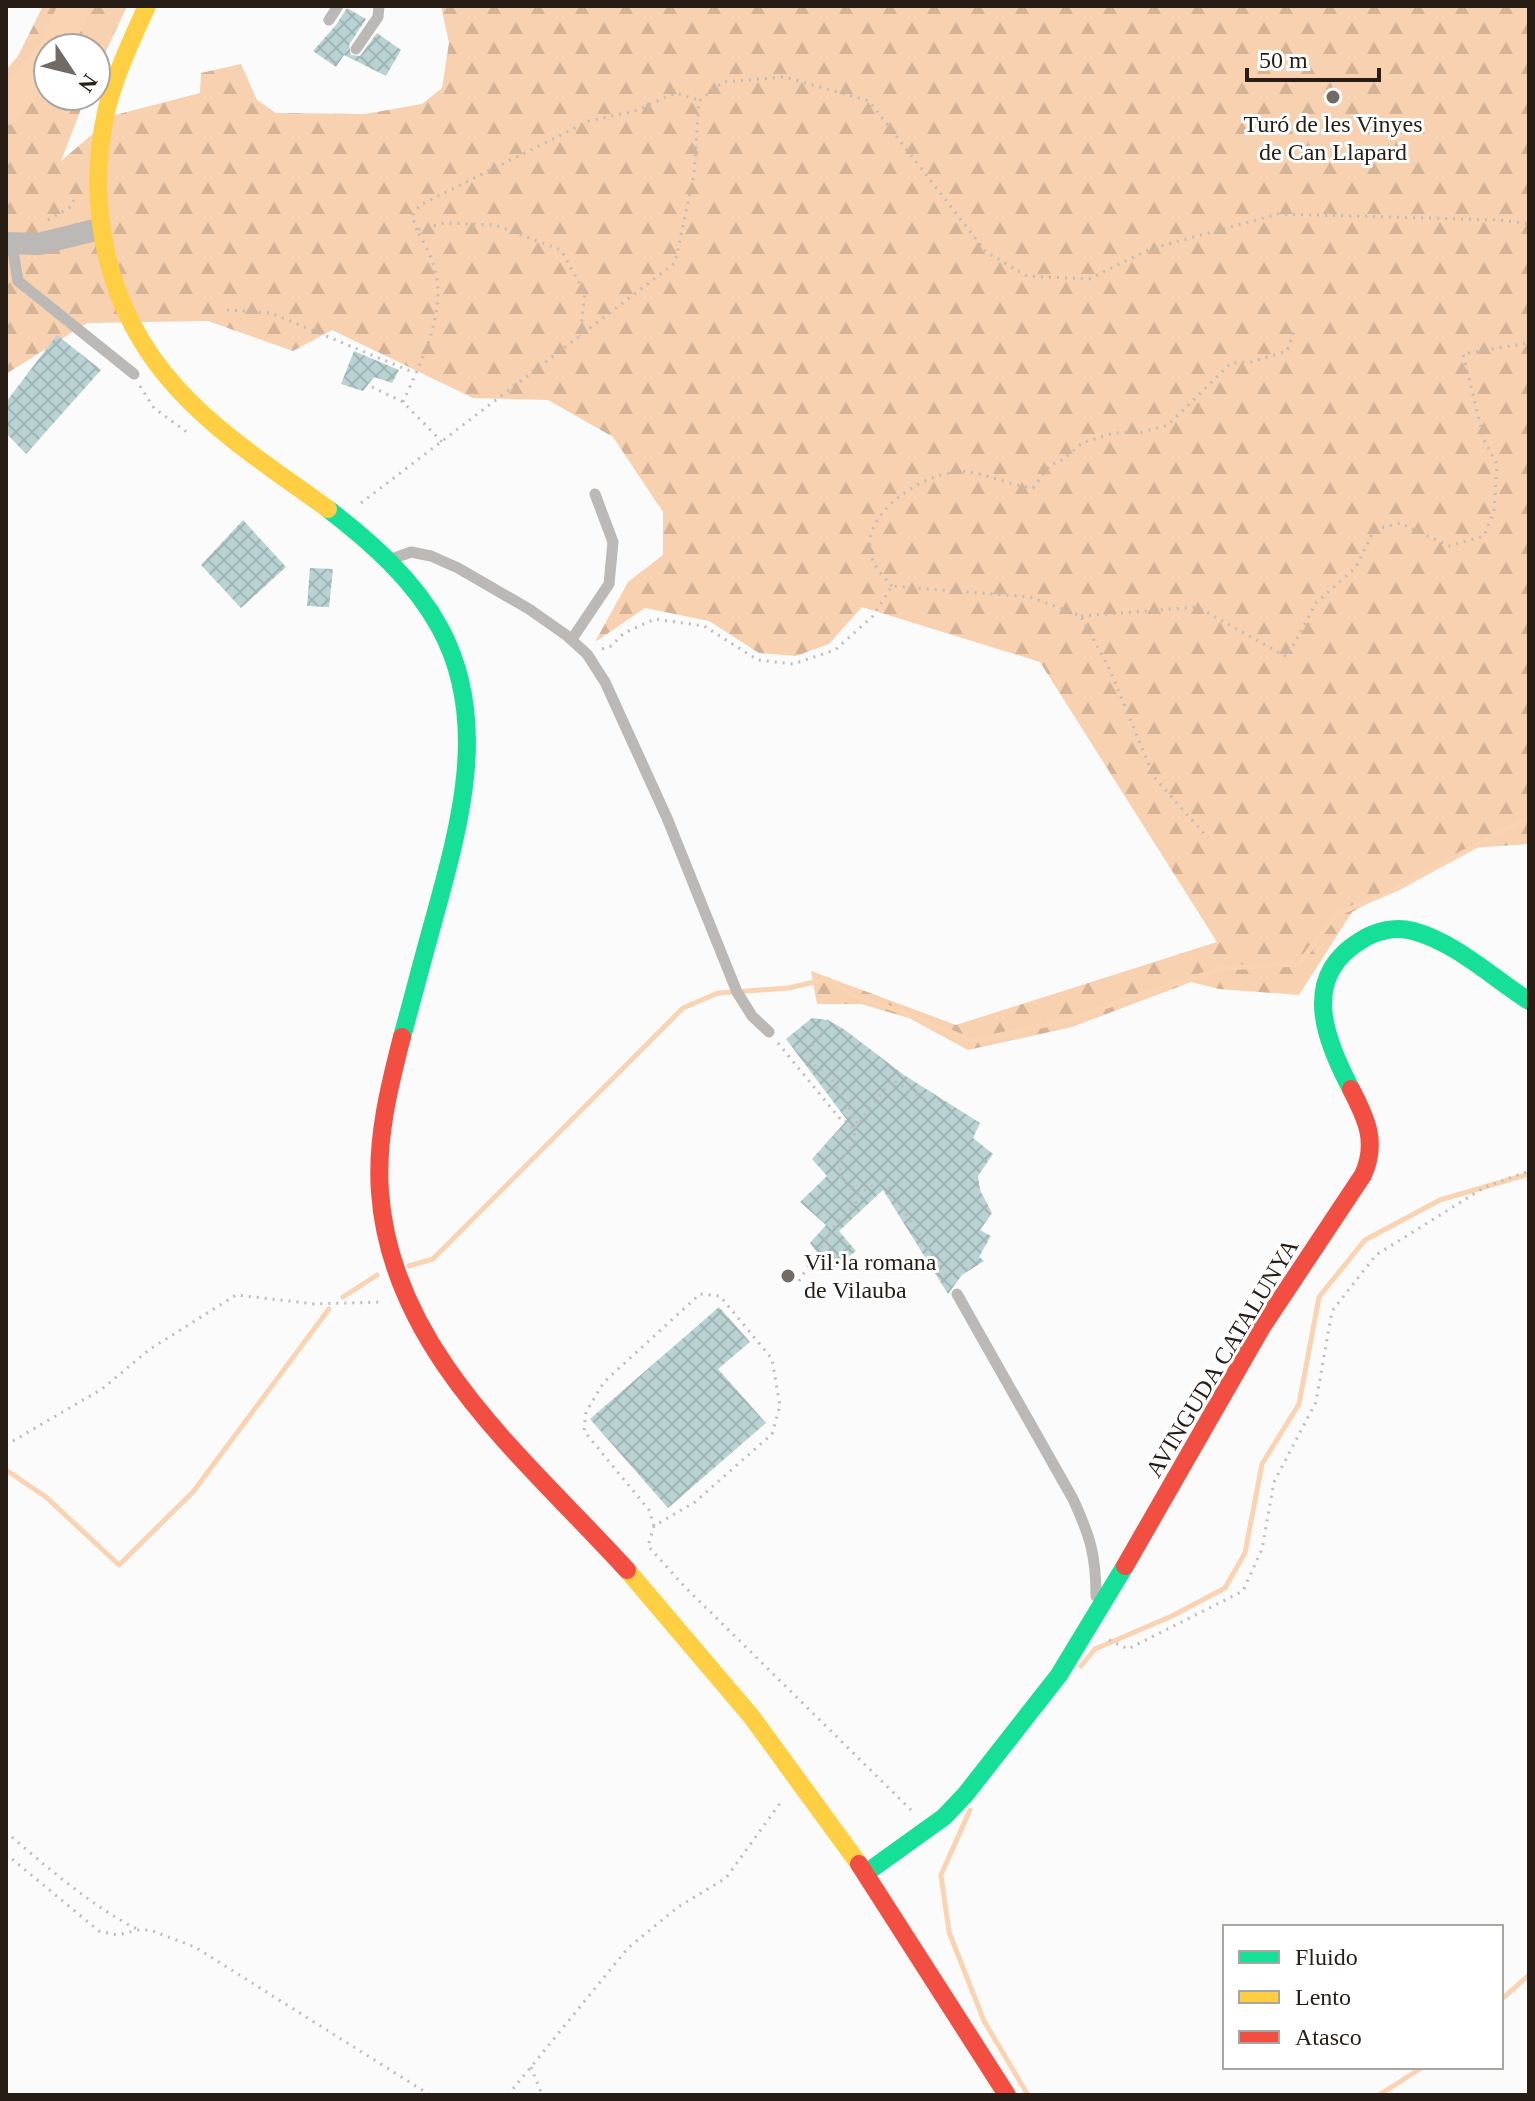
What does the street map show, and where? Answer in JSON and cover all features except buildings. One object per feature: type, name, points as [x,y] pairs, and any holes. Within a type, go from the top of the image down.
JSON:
[{"type":"street","points":[[147,6],[118,72],[107,108],[98,157],[96,186],[99,229],[124,309],[151,355],[174,384],[243,447],[346,523],[389,560],[415,588],[440,626],[456,664],[465,701],[465,783],[455,840],[395,1062],[381,1139],[381,1212],[390,1256],[406,1301],[431,1348],[472,1402],[644,1588],[715,1671],[800,1781],[866,1873],[1007,2095]]},
{"type":"street","points":[[9,244],[39,244],[99,229]]},
{"type":"street","name":"AVINGUDA CATALUNYA","points":[[866,1873],[944,1817],[965,1795],[1059,1675],[1159,1510],[1262,1327],[1365,1171],[1372,1141],[1369,1127],[1336,1060],[1323,1008],[1321,992],[1332,966],[1354,944],[1378,932],[1391,929],[1415,931],[1529,1001]]},
{"type":"lane","points":[[329,20],[338,6]]},
{"type":"lane","points":[[356,49],[378,17],[379,6]]},
{"type":"lane","points":[[9,244],[18,281],[134,374]]},
{"type":"lane","points":[[572,639],[609,584],[613,542],[595,494]]},
{"type":"lane","points":[[389,560],[411,552],[431,556],[495,587],[572,639],[587,654],[615,704],[667,818],[737,992],[752,1016],[769,1032]]},
{"type":"lane","points":[[957,1294],[1073,1499],[1088,1533],[1096,1562],[1092,1621]]},
{"type":"path","points":[[346,523],[360,504],[675,263],[694,174],[699,101],[723,82],[785,77],[869,101],[986,252],[1027,276],[1089,279],[1150,249],[1278,214],[1500,220],[1529,224]]},
{"type":"path","points":[[403,402],[423,356],[437,305],[436,270],[412,216],[420,205],[589,121],[635,111],[676,93],[699,101]]},
{"type":"path","points":[[44,223],[72,206],[75,191]]},
{"type":"path","points":[[417,230],[445,223],[495,225],[561,250],[585,293],[580,336]]},
{"type":"path","points":[[227,310],[271,313],[416,373]]},
{"type":"path","points":[[892,586],[871,556],[870,539],[880,517],[907,490],[934,475],[967,472],[1010,485],[1033,488],[1049,466],[1064,459],[1082,443],[1114,433],[1142,432],[1168,425],[1231,363],[1251,362],[1287,351],[1295,329]]},
{"type":"path","points":[[892,586],[1030,597],[1081,616],[1197,607],[1287,657],[1316,603],[1356,567],[1374,530],[1400,523],[1449,546],[1484,536],[1494,511],[1497,464],[1484,440],[1463,354],[1529,343]]},
{"type":"path","points":[[372,387],[403,402],[442,442]]},
{"type":"path","points":[[587,654],[611,646],[624,633],[655,619],[704,626],[758,660],[793,664],[835,650],[873,616],[892,586]]},
{"type":"path","points":[[1081,616],[1109,668],[1154,777],[1208,838]]},
{"type":"path","points":[[823,1031],[808,1051],[816,1067],[830,1076],[858,1124]]},
{"type":"path","points":[[769,1032],[841,1120],[845,1120],[853,1130],[856,1140],[841,1160],[840,1178],[860,1193]]},
{"type":"path","points":[[853,1130],[892,1080],[924,1099]]},
{"type":"path","points":[[1092,1621],[1128,1649],[1243,1591],[1262,1549],[1274,1482],[1316,1402],[1332,1311],[1376,1255],[1485,1187],[1529,1171]]},
{"type":"path","points":[[799,1281],[860,1193],[884,1179],[957,1294]]},
{"type":"path","points":[[654,1526],[695,1502],[772,1434],[780,1406],[772,1359],[720,1296],[700,1294],[604,1382],[586,1412],[584,1431],[649,1510],[654,1526],[648,1546],[800,1702],[896,1793],[924,1830]]},
{"type":"path","points":[[6,1445],[102,1389],[150,1349],[236,1295],[315,1304],[406,1301]]},
{"type":"path","points":[[508,2095],[628,1948],[678,1907],[726,1878],[786,1795],[800,1781]]},
{"type":"path","points":[[6,1832],[85,1896],[139,1930]]},
{"type":"path","points":[[6,1854],[99,1931],[117,1935],[150,1930],[178,1939],[216,1958],[430,2095]]},
{"type":"path","points":[[531,2067],[542,2095]]},
{"type":"green space","points":[[43,6],[127,6],[112,38],[112,32],[32,32],[32,112],[80,112],[61,161],[115,115],[200,93],[201,73],[241,64],[257,100],[276,113],[365,114],[422,104],[442,88],[449,43],[441,6],[1529,6],[1529,844],[1470,848],[1352,912],[1299,995],[1219,989],[1191,982],[1072,1027],[968,1050],[909,1018],[861,1004],[817,1004],[811,971],[956,1025],[1217,942],[1040,662],[862,607],[829,644],[796,656],[759,653],[709,621],[645,608],[595,642],[628,582],[663,555],[663,512],[613,437],[548,400],[473,398],[332,330],[293,351],[208,321],[87,323],[6,374],[6,70],[18,56]]},
{"type":"waterway","points":[[63,32],[75,6]]},
{"type":"waterway","points":[[6,109],[32,77]]},
{"type":"waterway","points":[[409,1266],[433,1259],[683,1008],[718,993],[789,988],[827,979],[854,996],[908,1014],[972,1041],[1055,1023],[1224,968],[1299,964],[1335,915],[1396,889],[1529,817]]},
{"type":"waterway","points":[[1081,1666],[1095,1649],[1172,1616],[1225,1588],[1245,1553],[1262,1464],[1299,1404],[1319,1297],[1365,1240],[1440,1200],[1529,1174]]},
{"type":"waterway","points":[[343,1297],[377,1275]]},
{"type":"waterway","points":[[6,1470],[46,1497],[119,1565],[193,1492],[329,1309]]},
{"type":"waterway","points":[[970,1810],[941,1875],[949,1932],[984,2021],[1028,2095]]},
{"type":"waterway","points":[[1503,1998],[1529,1975]]},
{"type":"waterway","points":[[1379,2095],[1420,2069]]},
{"type":"traffic: fast","points":[[328,509],[375,548],[418,594],[440,628],[455,663],[464,699],[466,772],[461,809],[402,1037]]},
{"type":"traffic: fast","points":[[1351,1089],[1327,1030],[1323,1010],[1324,991],[1330,973],[1341,956],[1366,937],[1399,929],[1429,936],[1459,952],[1529,1001]]},
{"type":"traffic: fast","points":[[866,1873],[944,1817],[965,1795],[1059,1675],[1125,1566]]},
{"type":"traffic: slow","points":[[147,6],[115,82],[101,145],[98,183],[101,220],[107,256],[118,291],[152,357],[176,387],[249,452],[328,509]]},
{"type":"traffic: slow","points":[[627,1570],[751,1716],[859,1864]]},
{"type":"traffic: jam","points":[[402,1037],[385,1114],[379,1172],[390,1249],[409,1303],[437,1352],[470,1399],[508,1444],[627,1570]]},
{"type":"traffic: jam","points":[[1125,1566],[1262,1327],[1363,1175],[1370,1141],[1365,1120],[1351,1089]]},
{"type":"traffic: jam","points":[[859,1864],[1007,2095]]},
{"type":"place","name":"Turó de les Vinyes de Can Llapard","points":[[1333,97]]},
{"type":"place","name":"Vil·la romana de Vilauba","points":[[788,1276]]}]
